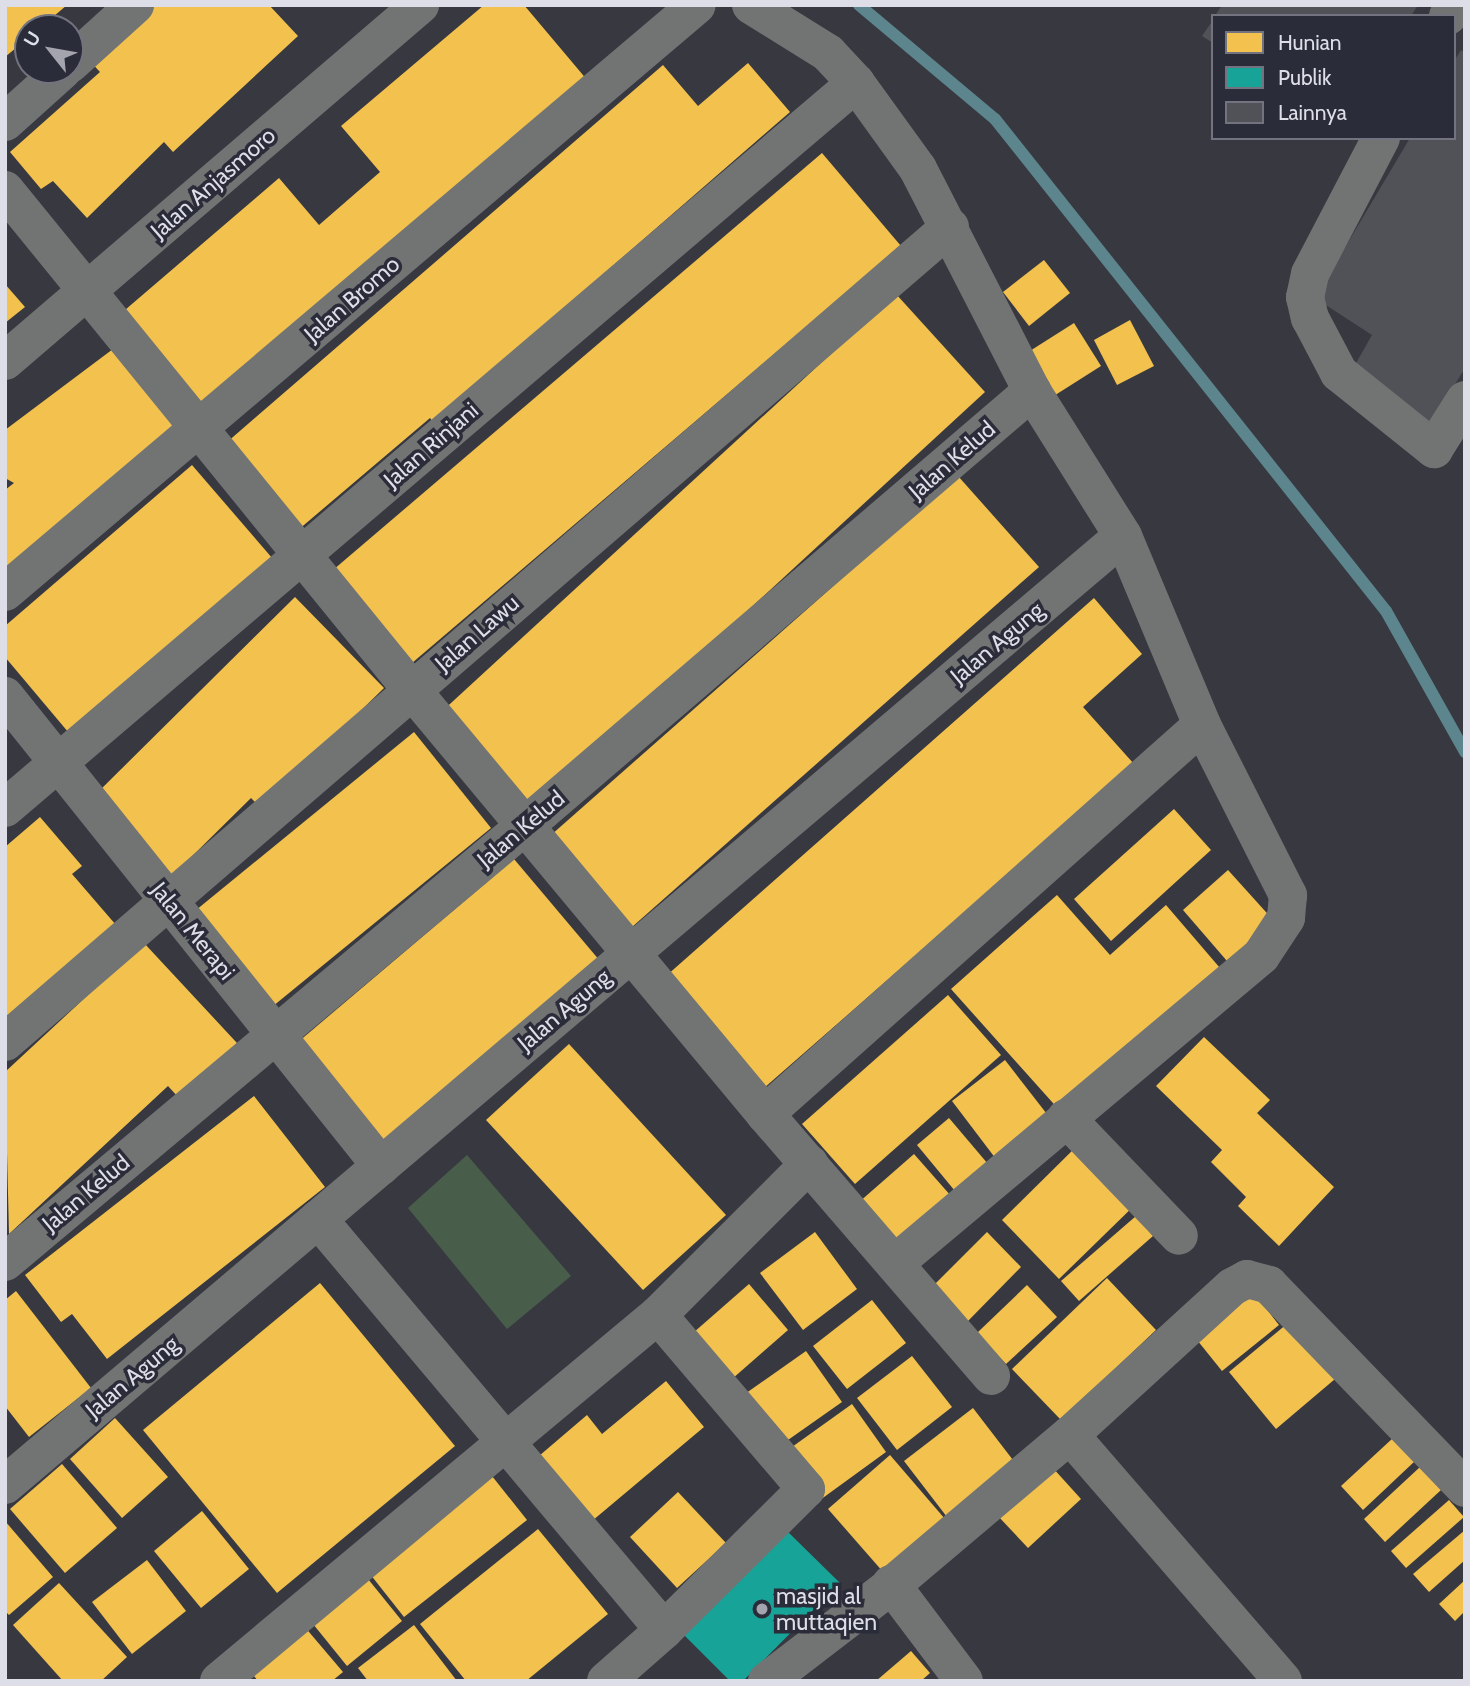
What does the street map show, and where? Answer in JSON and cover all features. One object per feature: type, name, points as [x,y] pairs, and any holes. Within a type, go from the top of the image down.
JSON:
[{"type":"street","points":[[84,51],[135,5]]},
{"type":"street","name":"Jalan Anjasmoro","points":[[5,361],[420,5]]},
{"type":"street","name":"Jalan Bromo","points":[[5,592],[697,5]]},
{"type":"street","points":[[751,5],[828,53],[856,83],[918,169],[1032,391],[1123,536],[1202,725],[1287,895],[1286,918],[1278,935],[1238,978],[895,1262]]},
{"type":"street","name":"Jalan Rinjani","points":[[5,807],[856,83]]},
{"type":"street","points":[[5,122],[47,84]]},
{"type":"street","points":[[1380,140],[1310,274],[1305,297],[1310,318],[1339,373],[1434,449],[1465,400]]},
{"type":"street","points":[[5,190],[88,290],[198,431],[303,554],[411,689],[765,1114],[991,1376]]},
{"type":"street","name":"Jalan Lawu","points":[[5,1042],[170,902],[411,689],[950,227]]},
{"type":"street","name":"Jalan Kelud","points":[[5,1262],[526,825],[1032,391]]},
{"type":"street","name":"Jalan Agung","points":[[5,1485],[1123,536]]},
{"type":"street","name":"Jalan Merapi","points":[[5,696],[381,1166]]},
{"type":"street","points":[[765,1114],[1202,725]]},
{"type":"street","points":[[1066,1118],[1179,1236]]},
{"type":"street","points":[[219,1681],[658,1315],[809,1164]]},
{"type":"street","points":[[318,1219],[508,1441],[664,1630]]},
{"type":"street","points":[[767,1681],[891,1584],[1070,1435],[1232,1287],[1254,1279],[1269,1285],[1465,1488]]},
{"type":"street","points":[[607,1681],[664,1630],[806,1489],[658,1315]]},
{"type":"street","points":[[1070,1435],[1283,1681]]},
{"type":"street","points":[[891,1584],[964,1681]]},
{"type":"green space","points":[[467,1155],[571,1276],[507,1329],[408,1208]]},
{"type":"building: Hunian","points":[[5,5],[67,5],[56,14],[14,14],[14,50],[5,57]]},
{"type":"building: Hunian","points":[[144,5],[269,5],[298,36],[173,152],[164,142],[87,218],[53,181],[41,189],[10,152],[100,72],[86,57]]},
{"type":"building: Hunian","points":[[484,5],[524,5],[588,81],[199,412],[118,316],[279,178],[319,225],[380,172],[341,126]]},
{"type":"building: Hunian","points":[[748,63],[790,112],[433,422],[430,418],[291,536],[218,450],[663,65],[698,106]]},
{"type":"building: Hunian","points":[[822,153],[901,246],[412,663],[333,570]]},
{"type":"building: Hunian","points":[[1044,260],[1070,293],[1029,326],[1003,292]]},
{"type":"building: Hunian","points":[[5,284],[25,307],[5,323]]},
{"type":"building: Hunian","points":[[896,294],[985,392],[528,813],[438,715]]},
{"type":"building: Hunian","points":[[1130,320],[1154,366],[1117,385],[1094,340]]},
{"type":"building: Hunian","points":[[1074,323],[1101,366],[1049,399],[1022,356]]},
{"type":"building: Hunian","points":[[117,346],[186,438],[5,575],[5,490],[14,483],[5,478],[5,430]]},
{"type":"building: Hunian","points":[[192,465],[279,566],[74,739],[5,657],[5,626]]},
{"type":"building: Hunian","points":[[958,476],[1039,567],[623,935],[542,843]]},
{"type":"building: Hunian","points":[[295,597],[384,688],[261,808],[251,798],[170,878],[92,798]]},
{"type":"building: Hunian","points":[[1094,598],[1142,654],[1083,707],[1134,764],[755,1096],[657,984]]},
{"type":"building: Hunian","points":[[414,732],[491,828],[267,1011],[190,915]]},
{"type":"building: Hunian","points":[[1174,809],[1211,850],[1111,941],[1074,899]]},
{"type":"building: Hunian","points":[[40,817],[82,866],[72,874],[116,925],[5,1021],[5,847]]},
{"type":"building: Hunian","points":[[514,859],[600,961],[376,1150],[291,1048]]},
{"type":"building: Hunian","points":[[1228,870],[1274,921],[1227,961],[1183,910]]},
{"type":"building: Hunian","points":[[1057,895],[1110,955],[1166,905],[1220,968],[1061,1112],[951,989]]},
{"type":"building: Hunian","points":[[144,943],[237,1043],[179,1098],[168,1086],[9,1234],[5,1072]]},
{"type":"building: Hunian","points":[[948,995],[1001,1055],[855,1184],[802,1124]]},
{"type":"building: Hunian","points":[[1204,1037],[1270,1100],[1257,1113],[1334,1187],[1279,1246],[1238,1206],[1246,1197],[1211,1162],[1222,1150],[1156,1086]]},
{"type":"building: Hunian","points":[[569,1044],[726,1215],[643,1290],[486,1120]]},
{"type":"building: Hunian","points":[[1005,1060],[1050,1118],[996,1159],[952,1101]]},
{"type":"building: Hunian","points":[[254,1096],[325,1187],[107,1359],[72,1314],[61,1322],[25,1275]]},
{"type":"building: Hunian","points":[[949,1118],[988,1164],[955,1191],[917,1145]]},
{"type":"building: Hunian","points":[[1083,1140],[1141,1199],[1059,1279],[1002,1220]]},
{"type":"building: Hunian","points":[[914,1154],[951,1196],[895,1245],[858,1203]]},
{"type":"building: Hunian","points":[[1136,1216],[1153,1236],[1079,1301],[1061,1281]]},
{"type":"building: Hunian","points":[[815,1232],[857,1289],[803,1330],[760,1273]]},
{"type":"building: Hunian","points":[[987,1232],[1021,1267],[968,1321],[933,1286]]},
{"type":"building: Hunian","points":[[1107,1278],[1156,1330],[1061,1420],[1012,1369]]},
{"type":"building: Hunian","points":[[320,1283],[455,1446],[277,1593],[143,1430]]},
{"type":"building: Hunian","points":[[1246,1283],[1279,1325],[1222,1371],[1189,1330]]},
{"type":"building: Hunian","points":[[749,1284],[788,1330],[724,1386],[685,1340]]},
{"type":"building: Hunian","points":[[1027,1285],[1057,1317],[1006,1364],[977,1333]]},
{"type":"building: Hunian","points":[[16,1291],[91,1388],[29,1437],[5,1406],[5,1300]]},
{"type":"building: Hunian","points":[[872,1300],[906,1343],[847,1389],[813,1346]]},
{"type":"building: Hunian","points":[[1288,1323],[1335,1379],[1276,1429],[1229,1372]]},
{"type":"building: Hunian","points":[[806,1351],[842,1402],[778,1447],[742,1396]]},
{"type":"building: Hunian","points":[[912,1356],[952,1407],[897,1450],[857,1398]]},
{"type":"building: Hunian","points":[[666,1381],[704,1427],[592,1521],[539,1456],[587,1415],[602,1434]]},
{"type":"building: Hunian","points":[[852,1404],[886,1452],[820,1500],[785,1452]]},
{"type":"building: Hunian","points":[[973,1408],[1016,1464],[947,1517],[904,1461]]},
{"type":"building: Hunian","points":[[115,1418],[168,1477],[122,1518],[70,1459]]},
{"type":"building: Hunian","points":[[1393,1438],[1415,1461],[1363,1510],[1341,1486]]},
{"type":"building: Hunian","points":[[890,1455],[945,1519],[884,1573],[828,1509]]},
{"type":"building: Hunian","points":[[62,1464],[117,1528],[65,1573],[10,1509]]},
{"type":"building: Hunian","points":[[1052,1467],[1081,1499],[1028,1548],[998,1516]]},
{"type":"building: Hunian","points":[[1420,1467],[1441,1490],[1385,1542],[1364,1519]]},
{"type":"building: Hunian","points":[[492,1476],[527,1520],[404,1617],[370,1574]]},
{"type":"building: Hunian","points":[[678,1492],[726,1543],[677,1588],[630,1537]]},
{"type":"building: Hunian","points":[[1449,1500],[1464,1517],[1406,1568],[1391,1551]]},
{"type":"building: Hunian","points":[[202,1511],[249,1569],[201,1608],[154,1551]]},
{"type":"building: Hunian","points":[[5,1521],[53,1577],[9,1615],[5,1611]]},
{"type":"building: Hunian","points":[[538,1529],[608,1614],[526,1681],[466,1681],[420,1624]]},
{"type":"building: Hunian","points":[[1465,1530],[1465,1560],[1429,1592],[1413,1574]]},
{"type":"building: Hunian","points":[[147,1560],[186,1611],[132,1654],[92,1602]]},
{"type":"building: Hunian","points":[[364,1574],[402,1621],[347,1666],[309,1619]]},
{"type":"building: Hunian","points":[[1465,1580],[1465,1611],[1455,1621],[1439,1604]]},
{"type":"building: Hunian","points":[[59,1583],[127,1657],[101,1681],[63,1681],[13,1625]]},
{"type":"building: Hunian","points":[[298,1619],[343,1672],[332,1681],[258,1681],[245,1665]]},
{"type":"building: Hunian","points":[[414,1625],[457,1681],[368,1681],[358,1668]]},
{"type":"building: Hunian","points":[[911,1651],[930,1673],[921,1681],[876,1681]]},
{"type":"building: Publik","name":"masjid al muttaqien","points":[[786,1530],[840,1583],[743,1681],[730,1681],[683,1634]]},
{"type":"building: Lainnya","points":[[1222,5],[1418,5],[1412,14],[1216,14]]},
{"type":"building: Lainnya","points":[[1211,23],[1211,42],[1202,36]]},
{"type":"building: Lainnya","points":[[1461,50],[1465,53],[1465,368],[1430,425],[1347,379],[1372,335],[1315,298],[1409,140],[1456,140],[1456,58]]},
{"type":"waterway","points":[[859,5],[995,119],[1386,611],[1465,752]]},
{"type":"place","name":"masjid al muttaqien","points":[[762,1609]]}]
